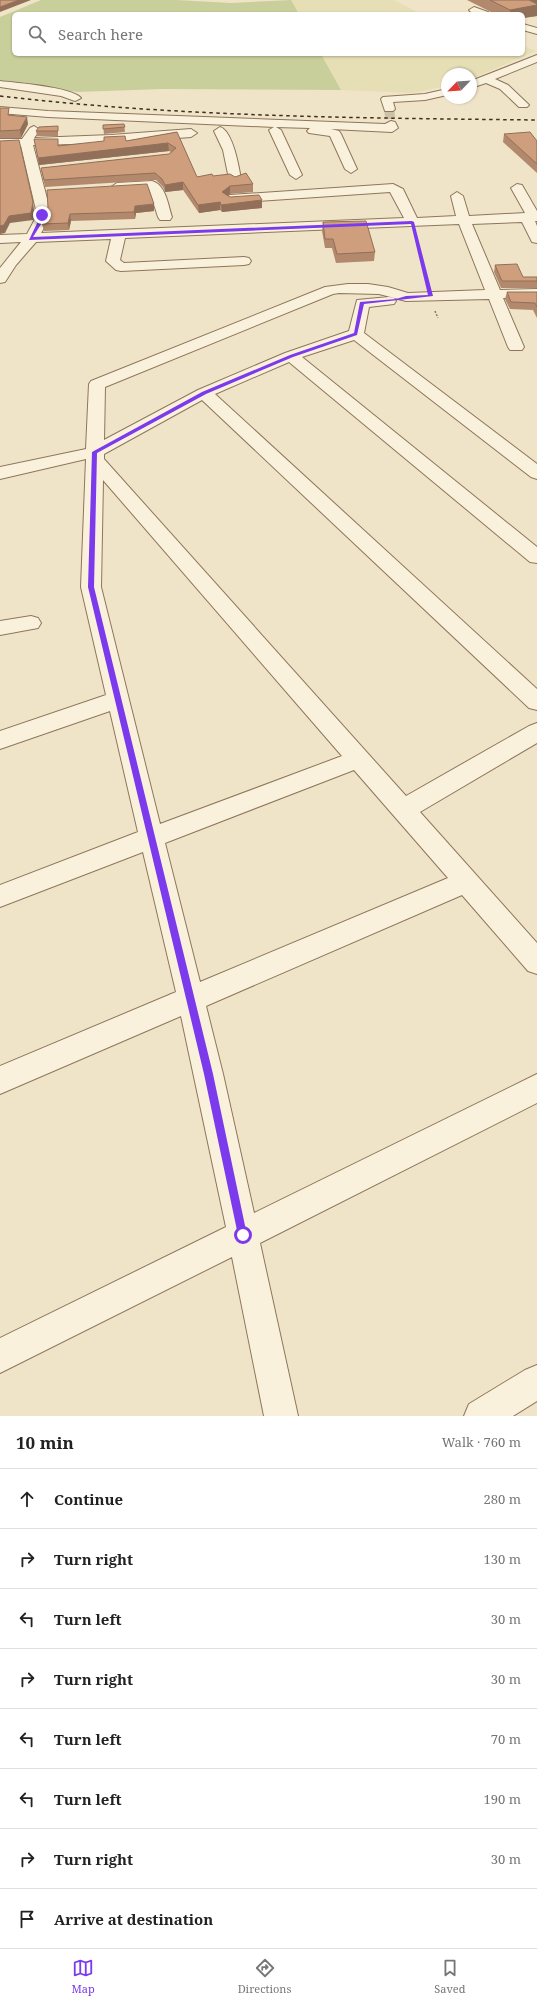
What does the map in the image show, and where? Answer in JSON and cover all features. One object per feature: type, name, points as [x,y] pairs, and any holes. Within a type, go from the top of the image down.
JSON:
[{"type":"street","points":[[474,10],[480,12]]},
{"type":"street","points":[[525,25],[537,21]]},
{"type":"street","points":[[525,27],[537,31]]},
{"type":"street","points":[[477,83],[537,58]]},
{"type":"street","points":[[487,79],[504,87],[523,105]]},
{"type":"street","points":[[0,84],[62,93],[76,98]]},
{"type":"street","points":[[389,109],[387,99],[425,97],[441,93]]},
{"type":"street","points":[[0,110],[48,114],[392,128],[391,124]]},
{"type":"street","points":[[0,279],[10,263],[31,239],[41,221],[42,215],[27,142],[28,136],[48,114]]},
{"type":"street","points":[[0,143],[111,139],[220,131],[274,130],[329,132],[335,134],[351,169]]},
{"type":"street","points":[[274,130],[296,175]]},
{"type":"street","points":[[220,131],[229,150],[235,179]]},
{"type":"street","points":[[33,171],[48,169]]},
{"type":"street","points":[[106,188],[152,185],[156,188],[165,217]]},
{"type":"street","points":[[230,198],[393,188],[398,192],[412,222]]},
{"type":"street","points":[[517,188],[532,217],[537,239]]},
{"type":"street","points":[[38,193],[54,192]]},
{"type":"street","points":[[457,196],[464,220],[516,347]]},
{"type":"street","points":[[0,239],[31,239],[532,217]]},
{"type":"street","points":[[109,276],[119,234]]},
{"type":"street","points":[[113,261],[126,267],[244,262]]},
{"type":"street","points":[[281,1416],[209,1074],[91,587],[97,384],[330,290],[348,288],[361,296],[388,291],[406,297],[537,293]]},
{"type":"street","points":[[356,334],[361,296]]},
{"type":"street","points":[[0,473],[95,456],[204,393],[291,356],[356,334]]},
{"type":"street","points":[[356,334],[537,473]]},
{"type":"street","points":[[291,356],[537,558]]},
{"type":"street","points":[[204,393],[537,702]]},
{"type":"street","points":[[95,456],[402,810],[537,962]]},
{"type":"street","points":[[0,628],[31,623]]},
{"type":"street","points":[[0,740],[118,700]]},
{"type":"street","points":[[402,810],[537,732]]},
{"type":"street","points":[[0,896],[358,759]]},
{"type":"street","points":[[0,1080],[466,882]]},
{"type":"street","points":[[0,1356],[537,1088]]},
{"type":"street","points":[[481,1416],[537,1382]]},
{"type":"path","points":[[412,222],[430,296],[438,318]]},
{"type":"shaded area","points":[[291,0],[394,0],[417,12],[298,12]]},
{"type":"shaded area","points":[[525,47],[536,51],[525,56]]},
{"type":"shaded area","points":[[322,56],[524,56],[477,76],[477,68],[441,68],[441,87],[412,93],[341,90]]},
{"type":"green space","points":[[41,0],[177,0],[231,3],[291,0],[298,12],[12,12]]},
{"type":"green space","points":[[12,12],[12,56],[322,56],[341,90],[163,89],[77,92],[0,80],[0,17]]},
{"type":"building","points":[[0,0],[19,0],[0,7]]},
{"type":"building","points":[[490,0],[529,0],[537,5],[510,10]]},
{"type":"building","points":[[0,108],[9,108],[8,115],[27,117],[20,130],[0,131]]},
{"type":"building","points":[[124,124],[125,127],[103,129],[103,125]]},
{"type":"building","points":[[58,126],[58,131],[36,131],[39,127]]},
{"type":"building","points":[[177,132],[197,177],[212,174],[213,176],[230,174],[235,177],[246,173],[253,184],[230,186],[222,192],[230,197],[259,195],[262,200],[221,205],[220,202],[198,205],[183,182],[165,185],[162,179],[155,173],[44,180],[41,168],[169,154],[176,148],[168,143],[38,158],[34,139],[58,139],[58,146],[104,141],[104,137],[125,136],[126,141]]},
{"type":"building","points":[[530,132],[537,141],[537,164],[504,134]]},
{"type":"building","points":[[19,140],[33,202],[31,213],[9,216],[4,225],[0,226],[0,141]]},
{"type":"building","points":[[147,184],[154,204],[135,206],[134,212],[70,214],[68,223],[42,224],[48,208],[47,190]]},
{"type":"building","points":[[366,221],[375,252],[337,254],[333,239],[325,239],[323,222]]},
{"type":"building","points":[[517,264],[523,277],[537,277],[537,281],[502,281],[495,265]]},
{"type":"building","points":[[507,292],[537,292],[537,307],[535,303],[511,302]]},
{"type":"tunnel","points":[[389,109],[391,124]]},
{"type":"railway","points":[[0,96],[134,108],[268,115],[537,120]]},
{"type":"route","points":[[42,215],[41,221],[31,239],[412,222],[430,296],[406,297],[397,300],[362,303],[356,334],[291,356],[204,393],[95,452],[91,587],[209,1074],[243,1235]]}]
